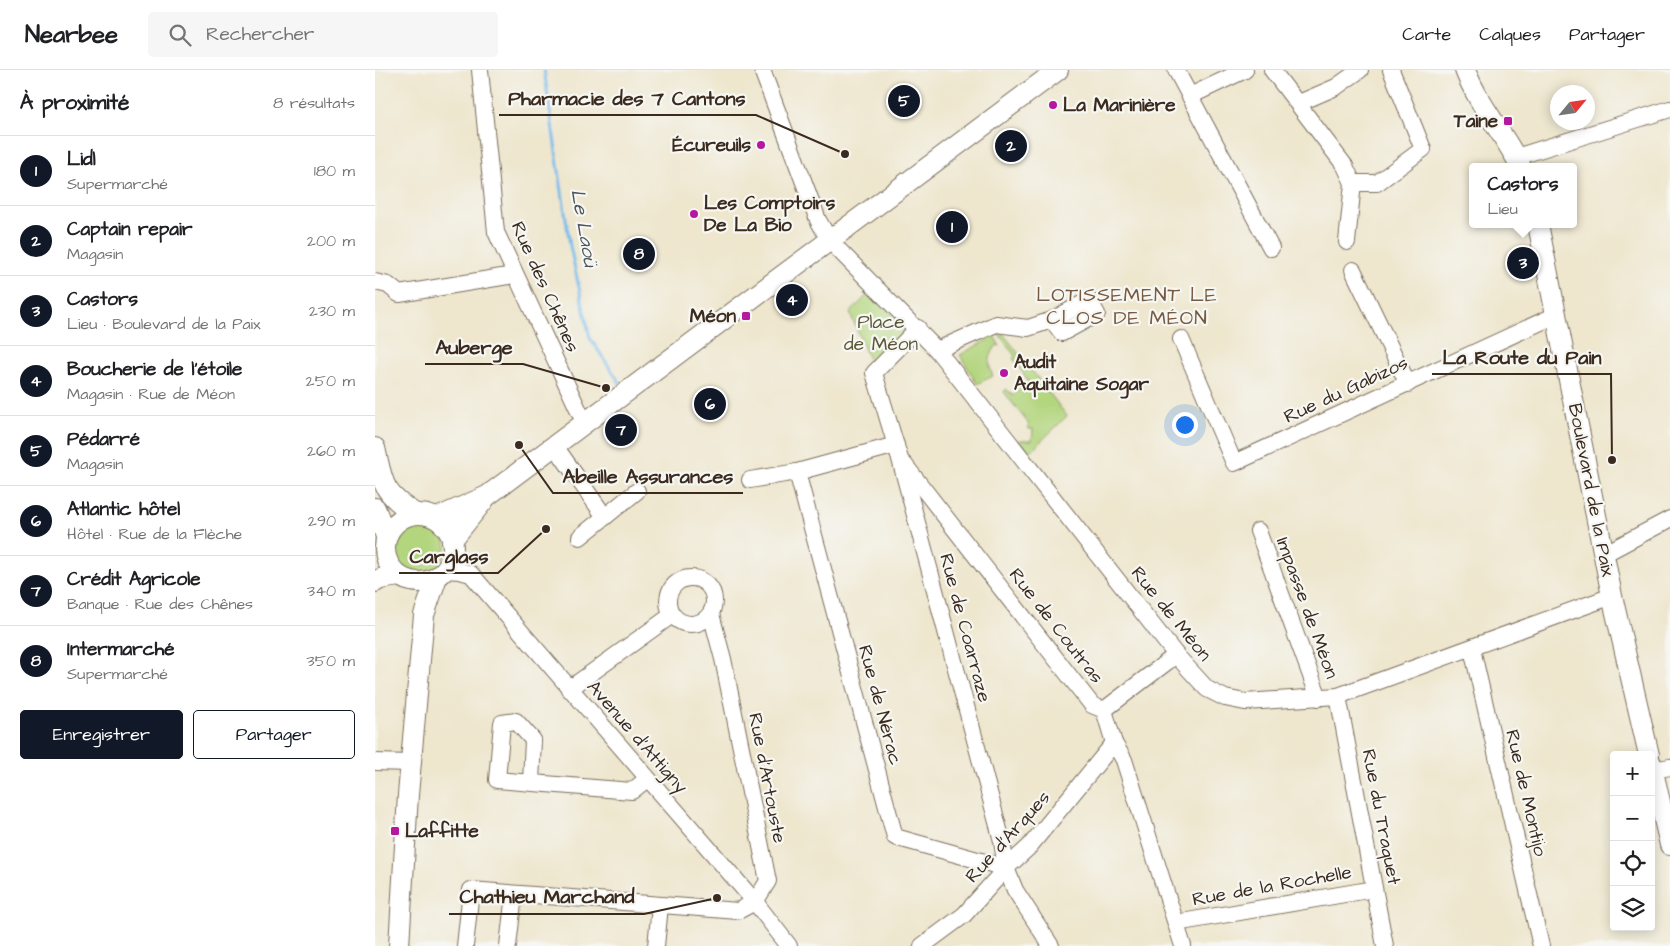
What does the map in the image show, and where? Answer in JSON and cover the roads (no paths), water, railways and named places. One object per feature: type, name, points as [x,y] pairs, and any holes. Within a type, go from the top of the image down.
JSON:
[{"type":"main road","points":[[437,518],[487,496],[1058,70]]},
{"type":"main road","points":[[1465,70],[1471,85],[1519,162]]},
{"type":"main road","name":"Boulevard de la Paix","points":[[1539,228],[1611,596],[1656,764],[1670,845]]},
{"type":"main road","points":[[375,448],[386,490],[397,502],[414,513],[426,514],[437,518],[449,532],[452,540],[451,560],[441,574],[425,615],[411,763],[399,946]]},
{"type":"main road","points":[[452,540],[487,496]]},
{"type":"main road","points":[[375,508],[382,549],[391,569],[419,597],[425,615]]},
{"type":"main road","points":[[382,549],[397,521],[414,513]]},
{"type":"main road","points":[[375,582],[380,579],[402,578],[427,582],[441,574]]},
{"type":"street","name":"Rue des Chênes","points":[[480,70],[496,232],[585,424]]},
{"type":"street","name":"Rue de Méon","points":[[762,70],[817,220],[830,240],[937,350],[1176,654],[1207,689],[1225,698],[1245,702],[1338,696],[1472,649],[1611,596]]},
{"type":"street","points":[[1176,70],[1271,248]]},
{"type":"street","points":[[1190,96],[1245,70]]},
{"type":"street","points":[[1272,70],[1299,103],[1345,166],[1353,183],[1347,242]]},
{"type":"street","points":[[1299,103],[1336,87],[1360,70]]},
{"type":"street","points":[[1353,183],[1377,183],[1423,149],[1391,70]]},
{"type":"street","points":[[1519,162],[1670,109]]},
{"type":"street","points":[[1353,270],[1408,384]]},
{"type":"street","points":[[381,283],[399,294],[514,274]]},
{"type":"street","name":"Rue du Gabizos","points":[[1181,339],[1234,463],[1557,314]]},
{"type":"street","points":[[937,350],[996,324],[1028,328],[1052,320]]},
{"type":"street","name":"Rue de Coarraze","points":[[917,328],[874,373],[898,452],[1002,841],[1006,868],[1015,890],[1051,946]]},
{"type":"street","points":[[555,446],[605,517]]},
{"type":"street","points":[[750,480],[898,452]]},
{"type":"street","name":"Rue de Coutras","points":[[898,452],[1092,705],[1104,710],[1114,743],[1124,760],[1183,946]]},
{"type":"street","name":"Rue de Nérac","points":[[797,472],[895,837],[1006,868]]},
{"type":"street","points":[[580,537],[637,491]]},
{"type":"street","points":[[1604,554],[1670,519]]},
{"type":"street","name":"Impasse de Méon","points":[[1258,531],[1319,698]]},
{"type":"street","name":"Avenue d'Attigny","points":[[441,574],[460,571],[471,574],[755,902],[789,946]]},
{"type":"street","name":"Rue d'Artouste","points":[[723,658],[694,624],[678,620],[673,614],[668,600],[674,586],[680,581],[695,578],[708,585],[713,591],[714,606],[711,614],[723,658],[768,881],[755,902]]},
{"type":"street","points":[[569,689],[673,614]]},
{"type":"street","points":[[694,624],[711,614]]},
{"type":"street","name":"Rue de Montijo","points":[[1472,649],[1541,946]]},
{"type":"street","points":[[1104,710],[1176,654]]},
{"type":"street","name":"Rue du Traquet","points":[[1338,696],[1385,946]]},
{"type":"street","name":"Rue d'Arques","points":[[922,946],[964,915],[1006,868],[1029,847],[1114,743]]},
{"type":"street","points":[[375,762],[411,763]]},
{"type":"street","points":[[531,782],[632,791],[647,779]]},
{"type":"street","name":"Rue de la Rochelle","points":[[1176,923],[1375,889]]},
{"type":"street","points":[[465,946],[471,890],[738,911],[755,902]]},
{"type":"street","points":[[508,946],[514,894]]},
{"type":"street","points":[[656,946],[660,906]]},
{"type":"waterway","name":"Le Laoü","points":[[544,70],[570,246],[590,338],[620,383]]},
{"type":"place","name":"Pédarré","points":[[904,101]]},
{"type":"place","name":"La Marinière","points":[[1053,105]]},
{"type":"place","name":"Taine","points":[[1508,121]]},
{"type":"place","name":"Écureuils","points":[[761,145]]},
{"type":"place","name":"Captain repair","points":[[1011,146]]},
{"type":"place","name":"Pharmacie des 7 Cantons","points":[[845,154]]},
{"type":"place","name":"Les Comptoirs De La Bio","points":[[694,214]]},
{"type":"place","name":"Lidl","points":[[952,227]]},
{"type":"place","name":"Intermarché","points":[[639,254]]},
{"type":"place","name":"Castors","points":[[1523,263]]},
{"type":"place","name":"Boucherie de l'étoile","points":[[792,300]]},
{"type":"place","name":"Méon","points":[[746,316]]},
{"type":"place","name":"Audit Aquitaine Sogar","points":[[1004,373]]},
{"type":"place","name":"Auberge","points":[[606,388]]},
{"type":"place","name":"Atlantic hôtel","points":[[710,404]]},
{"type":"place","name":"Crédit Agricole","points":[[621,430]]},
{"type":"place","name":"Abeille Assurances","points":[[519,445]]},
{"type":"place","name":"La Route du Pain","points":[[1612,460]]},
{"type":"place","name":"Carglass","points":[[546,529]]},
{"type":"place","name":"Laffitte","points":[[395,831]]},
{"type":"place","name":"Chathieu Marchand","points":[[717,898]]},
{"type":"district","name":"LOTISSEMENT LE CLOS DE MÉON","points":[[1127,306]]},
{"type":"park label","name":"Place de Méon","points":[[881,333]]}]
